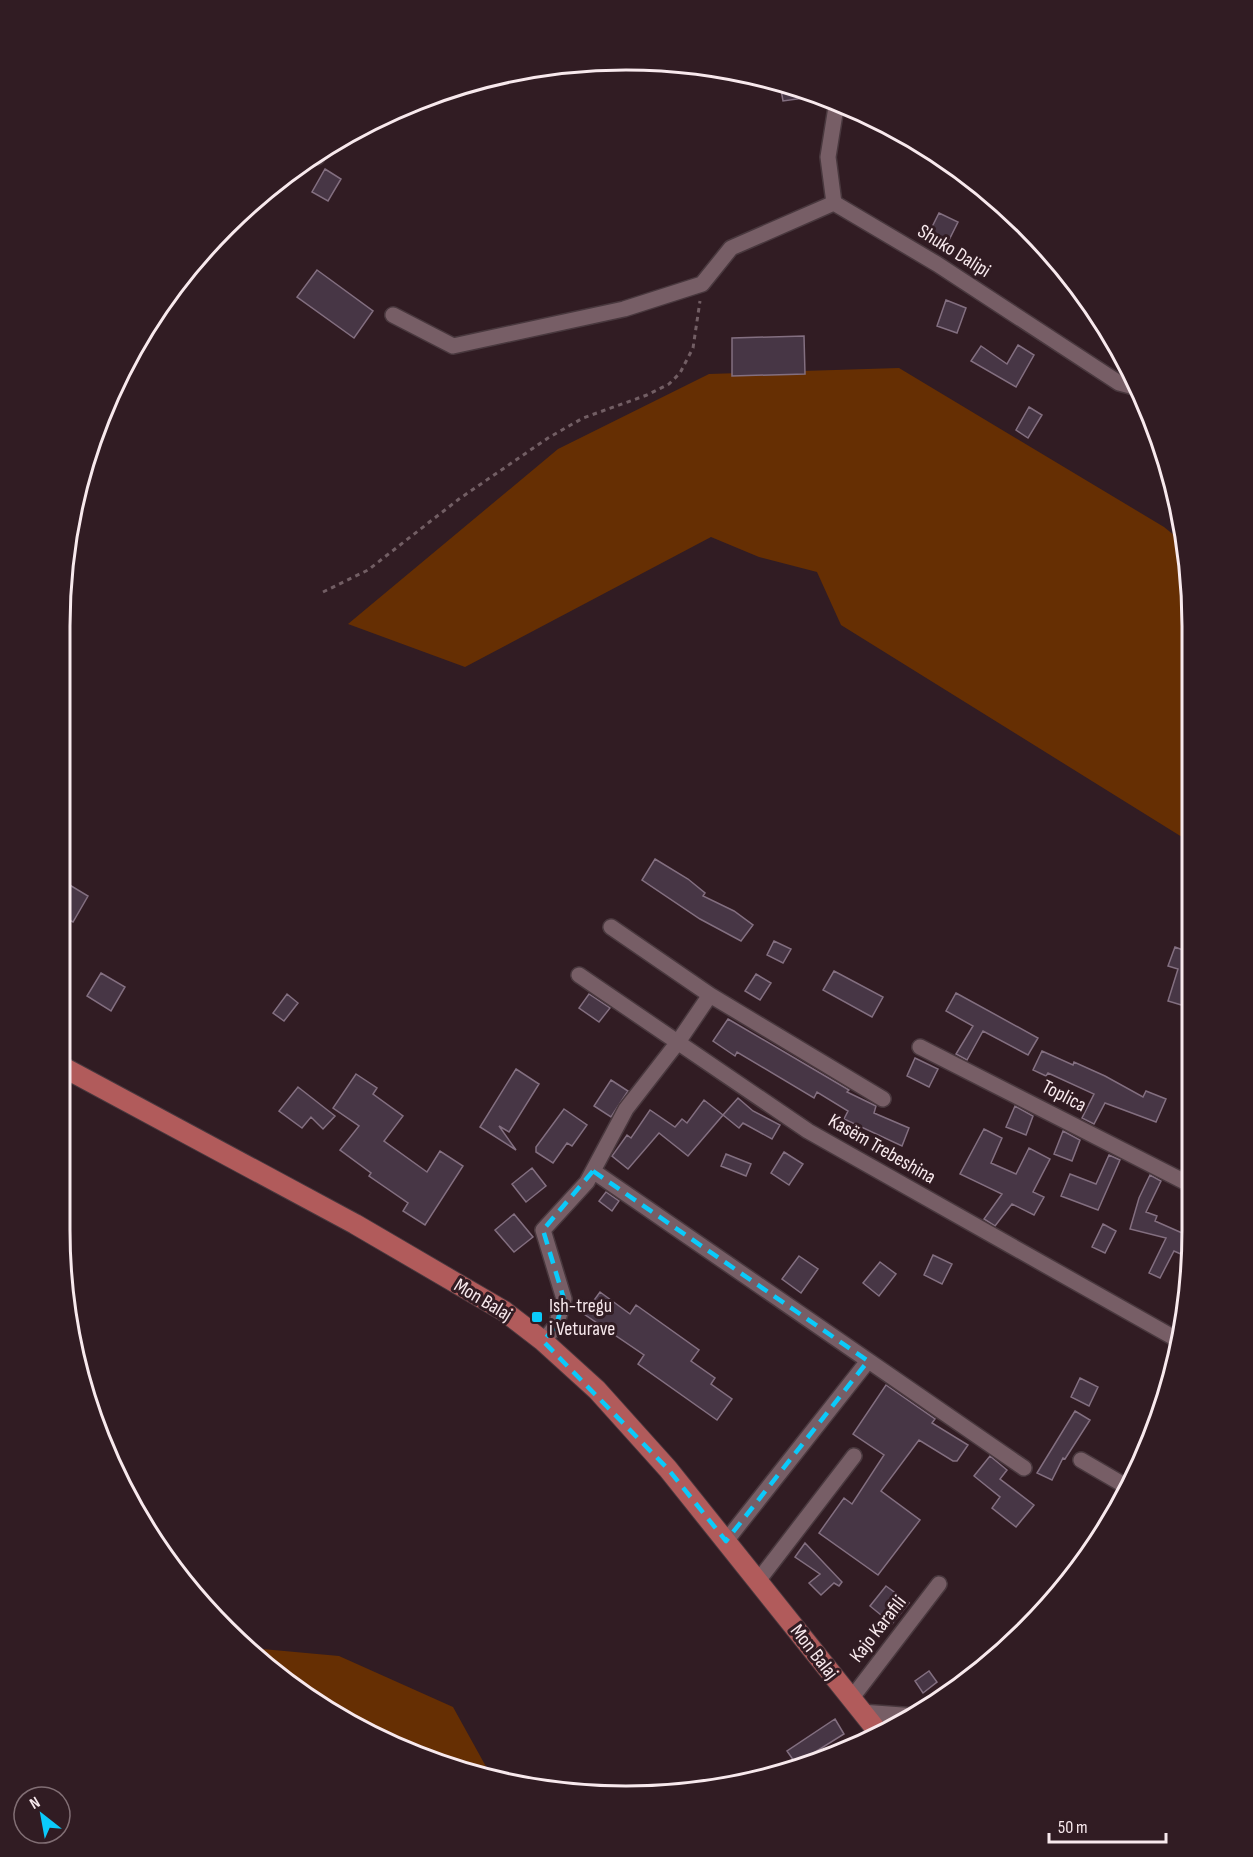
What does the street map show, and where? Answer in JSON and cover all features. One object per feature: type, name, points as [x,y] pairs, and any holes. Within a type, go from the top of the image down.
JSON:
[{"type":"main road","name":"Mon Balaj","points":[[70,1071],[355,1224],[504,1311],[543,1341],[597,1390],[668,1470],[874,1728]]},
{"type":"street","points":[[393,315],[453,346],[624,309],[702,284],[731,248],[834,203],[828,157],[835,112]]},
{"type":"street","name":"Shuko Dalipi","points":[[834,203],[937,264],[1119,383],[1127,385]]},
{"type":"street","points":[[611,927],[710,995],[883,1099]]},
{"type":"street","name":"Kasëm Trebeshina","points":[[579,975],[808,1131],[1172,1337]]},
{"type":"street","points":[[543,1341],[556,1326],[564,1299],[543,1230],[580,1191],[626,1109],[678,1042],[710,995]]},
{"type":"street","name":"Toplica","points":[[920,1047],[1182,1180]]},
{"type":"street","points":[[593,1171],[1024,1468]]},
{"type":"street","points":[[726,1541],[868,1361]]},
{"type":"street","points":[[758,1581],[854,1456]]},
{"type":"street","points":[[1080,1460],[1121,1483]]},
{"type":"street","name":"Kajo Karafili","points":[[856,1705],[939,1584]]},
{"type":"street","points":[[856,1705],[901,1713]]},
{"type":"path","points":[[323,592],[368,570],[459,499],[548,438],[583,418],[647,396],[669,384],[680,373],[693,348],[702,284]]},
{"type":"highlighted area","points":[[593,1171],[868,1361],[726,1541],[668,1469],[543,1341],[556,1326],[564,1299],[543,1230]]},
{"type":"shaded area","points":[[899,368],[1164,527],[1175,536],[1182,626],[1182,837],[841,625],[817,572],[759,557],[711,537],[465,667],[348,624],[558,449],[709,374]]},
{"type":"shaded area","points":[[260,1649],[339,1656],[453,1707],[487,1769],[414,1744],[348,1712],[288,1672]]},
{"type":"building","points":[[782,93],[800,99],[783,101]]},
{"type":"building","points":[[325,169],[341,179],[328,201],[312,192]]},
{"type":"building","points":[[939,213],[958,222],[947,244],[928,235]]},
{"type":"building","points":[[317,270],[373,311],[354,338],[297,297]]},
{"type":"building","points":[[946,300],[966,308],[957,333],[937,326]]},
{"type":"building","points":[[804,336],[805,374],[732,376],[732,338]]},
{"type":"building","points":[[1018,345],[1034,355],[1016,387],[971,361],[981,346],[1007,364]]},
{"type":"building","points":[[1029,407],[1042,415],[1028,438],[1016,430]]},
{"type":"building","points":[[655,859],[688,879],[705,893],[703,896],[734,911],[753,925],[741,941],[700,919],[642,880]]},
{"type":"building","points":[[70,885],[88,896],[73,922],[70,920]]},
{"type":"building","points":[[774,941],[791,949],[783,963],[767,955]]},
{"type":"building","points":[[1175,947],[1182,950],[1182,1005],[1168,1001],[1178,969],[1168,966]]},
{"type":"building","points":[[834,971],[883,997],[872,1017],[823,990]]},
{"type":"building","points":[[101,973],[125,987],[111,1011],[87,996]]},
{"type":"building","points":[[756,974],[771,983],[760,1000],[745,991]]},
{"type":"building","points":[[956,993],[1038,1038],[1028,1055],[983,1031],[967,1060],[956,1054],[973,1026],[946,1011]]},
{"type":"building","points":[[287,994],[298,1003],[284,1021],[273,1013]]},
{"type":"building","points":[[589,994],[610,1008],[599,1022],[579,1008]]},
{"type":"building","points":[[728,1019],[849,1090],[847,1092],[876,1106],[874,1113],[909,1128],[902,1146],[844,1119],[848,1111],[817,1092],[814,1098],[737,1052],[735,1056],[713,1041]]},
{"type":"building","points":[[1042,1051],[1105,1076],[1143,1097],[1146,1091],[1166,1099],[1156,1122],[1105,1103],[1094,1124],[1082,1118],[1094,1094],[1048,1073],[1046,1076],[1033,1070]]},
{"type":"building","points":[[915,1058],[938,1069],[929,1087],[907,1076]]},
{"type":"building","points":[[516,1069],[539,1084],[509,1132],[499,1126],[516,1150],[480,1127]]},
{"type":"building","points":[[356,1074],[377,1088],[373,1094],[403,1116],[384,1141],[427,1172],[440,1151],[463,1166],[425,1225],[403,1211],[408,1203],[369,1176],[371,1173],[340,1150],[359,1126],[333,1108]]},
{"type":"building","points":[[611,1080],[628,1091],[611,1117],[594,1106]]},
{"type":"building","points":[[298,1087],[335,1116],[323,1129],[311,1117],[302,1128],[279,1111]]},
{"type":"building","points":[[738,1098],[753,1111],[780,1125],[772,1139],[743,1123],[739,1128],[723,1115]]},
{"type":"building","points":[[704,1100],[723,1115],[688,1156],[659,1133],[628,1169],[612,1156],[627,1135],[631,1138],[650,1110],[675,1127],[682,1119],[687,1123]]},
{"type":"building","points":[[1015,1106],[1033,1116],[1026,1135],[1006,1127]]},
{"type":"building","points":[[564,1109],[587,1125],[572,1146],[567,1143],[553,1163],[536,1152],[536,1147]]},
{"type":"building","points":[[984,1129],[1002,1138],[991,1163],[1016,1174],[1029,1148],[1050,1159],[1033,1192],[1044,1197],[1034,1215],[1012,1204],[995,1226],[984,1219],[1002,1194],[960,1174]]},
{"type":"building","points":[[1063,1131],[1080,1140],[1072,1161],[1054,1154]]},
{"type":"building","points":[[784,1152],[803,1164],[789,1185],[771,1173]]},
{"type":"building","points":[[726,1154],[751,1164],[746,1176],[721,1166]]},
{"type":"building","points":[[1109,1155],[1120,1160],[1098,1210],[1061,1196],[1070,1174],[1096,1184]]},
{"type":"building","points":[[532,1168],[546,1186],[526,1202],[512,1184]]},
{"type":"building","points":[[1150,1175],[1161,1181],[1146,1212],[1157,1216],[1155,1221],[1182,1233],[1181,1254],[1174,1251],[1160,1278],[1149,1273],[1166,1238],[1130,1229],[1139,1198]]},
{"type":"building","points":[[606,1192],[619,1201],[612,1211],[599,1201]]},
{"type":"building","points":[[514,1214],[533,1237],[514,1252],[495,1230]]},
{"type":"building","points":[[1103,1224],[1116,1231],[1105,1253],[1092,1247]]},
{"type":"building","points":[[933,1255],[952,1264],[942,1284],[924,1275]]},
{"type":"building","points":[[799,1256],[818,1269],[801,1293],[782,1279]]},
{"type":"building","points":[[880,1262],[896,1274],[879,1296],[863,1283]]},
{"type":"building","points":[[600,1292],[630,1314],[636,1305],[699,1350],[691,1361],[715,1378],[711,1384],[732,1399],[717,1420],[638,1364],[644,1355],[584,1314]]},
{"type":"building","points":[[1080,1378],[1098,1387],[1089,1406],[1071,1397]]},
{"type":"building","points":[[886,1385],[935,1419],[932,1423],[968,1445],[957,1461],[953,1461],[919,1440],[881,1491],[920,1520],[878,1575],[819,1533],[844,1498],[852,1504],[884,1455],[853,1434]]},
{"type":"building","points":[[1075,1411],[1090,1420],[1065,1459],[1063,1458],[1052,1480],[1037,1473]]},
{"type":"building","points":[[990,1456],[1007,1470],[1000,1479],[1034,1505],[1016,1527],[992,1508],[1000,1497],[974,1476]]},
{"type":"building","points":[[805,1543],[842,1582],[839,1586],[834,1583],[821,1595],[809,1583],[820,1574],[795,1557]]},
{"type":"building","points":[[886,1586],[909,1603],[892,1624],[870,1606]]},
{"type":"building","points":[[929,1671],[937,1682],[923,1693],[915,1681]]},
{"type":"building","points":[[835,1719],[844,1734],[811,1755],[794,1761],[787,1751]]},
{"type":"place","name":"Ish-tregu i Veturave","points":[[537,1317]]}]
